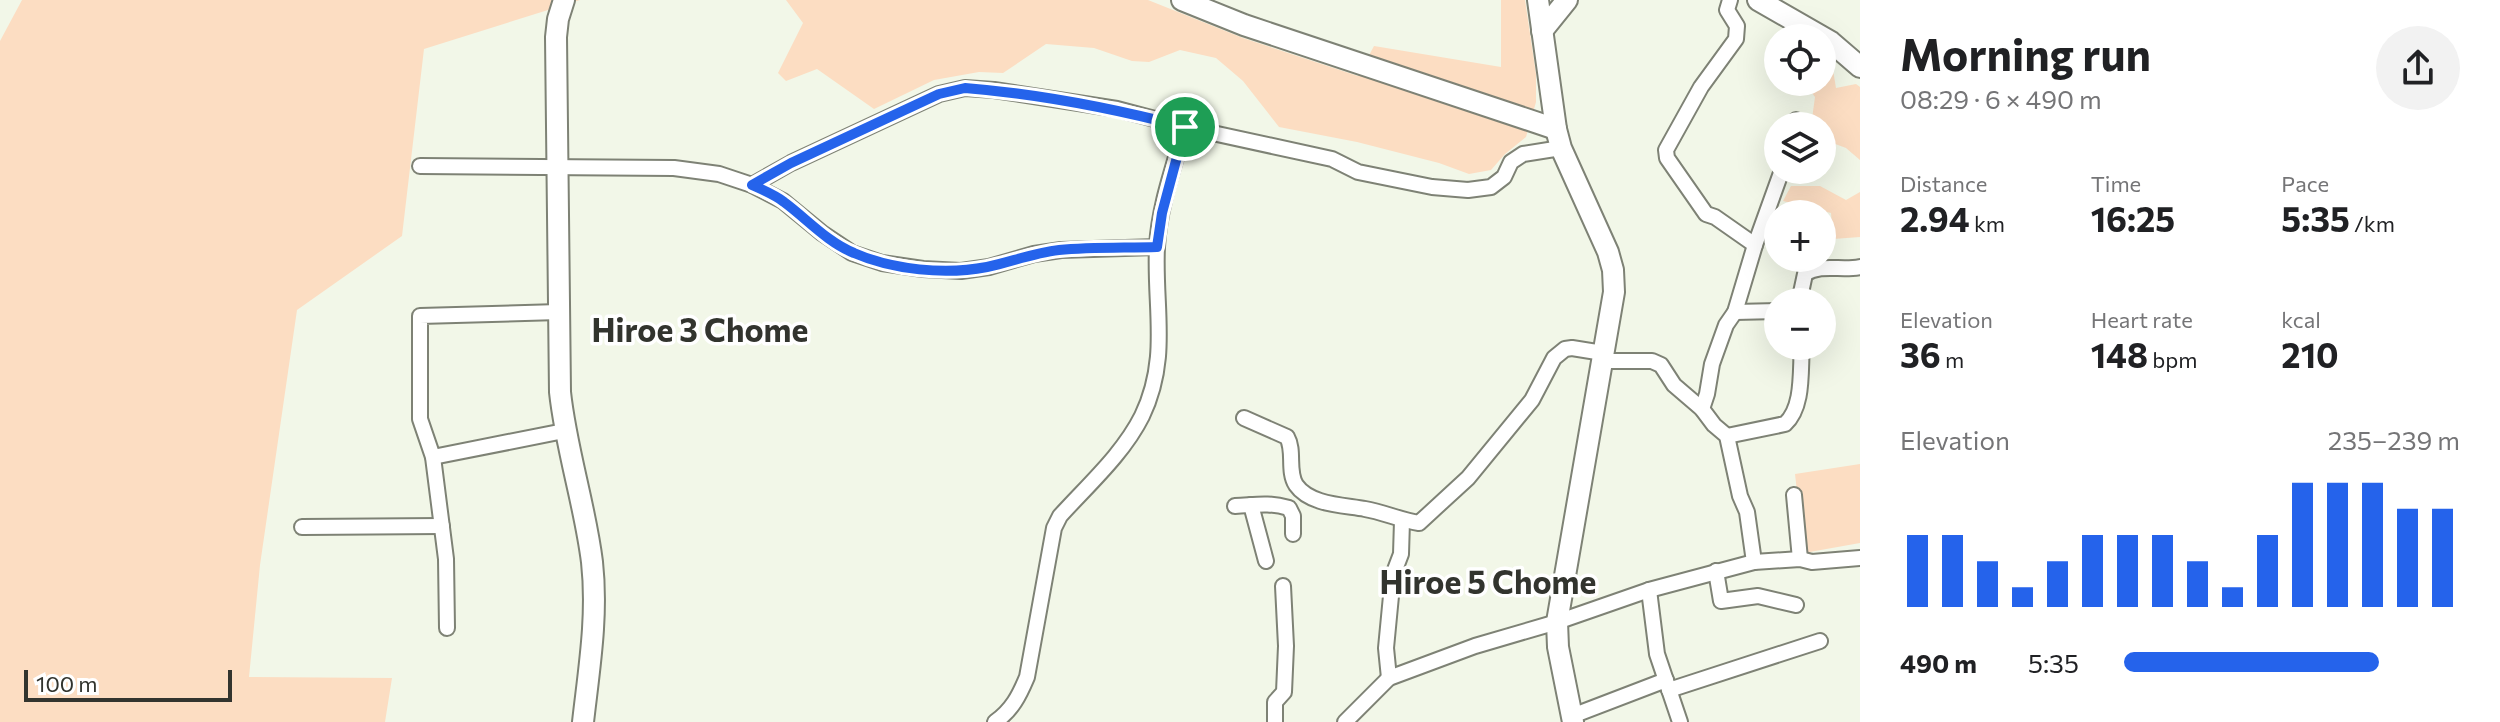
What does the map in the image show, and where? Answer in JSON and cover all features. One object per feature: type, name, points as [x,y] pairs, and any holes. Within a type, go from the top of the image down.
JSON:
[{"type":"street","points":[[564,0],[556,37],[560,392],[564,431],[592,561],[594,630],[583,722]]},
{"type":"street","points":[[1182,0],[1559,138]]},
{"type":"street","points":[[1538,0],[1559,138],[1613,270],[1614,292],[1557,622],[1558,647],[1572,719],[1668,685],[1820,641]]},
{"type":"street","points":[[1542,31],[1567,0]]},
{"type":"street","points":[[1730,0],[1727,10],[1737,26],[1736,39],[1701,87],[1666,150],[1667,158],[1706,214],[1755,245]]},
{"type":"street","points":[[1758,0],[1831,42],[1860,67]]},
{"type":"street","points":[[752,185],[791,163],[939,94],[965,88],[1021,93],[1117,109],[1332,159],[1358,172],[1432,187],[1468,190],[1491,187],[1504,177],[1511,162],[1559,138]]},
{"type":"street","points":[[995,722],[1007,713],[1019,697],[1027,677],[1054,528],[1060,516],[1124,446],[1149,398],[1157,372],[1160,341],[1157,247],[1162,213],[1185,127]]},
{"type":"street","points":[[420,166],[674,168],[719,174],[752,185],[783,201],[852,253],[882,263],[923,269],[961,271],[1061,250],[1157,247]]},
{"type":"street","points":[[1702,409],[1712,364],[1726,325],[1735,312],[1777,184]]},
{"type":"street","points":[[1802,288],[1805,274],[1814,268],[1860,267]]},
{"type":"street","points":[[1735,312],[1764,311]]},
{"type":"street","points":[[447,628],[442,526],[433,457],[420,419],[420,316],[559,312]]},
{"type":"street","points":[[1244,418],[1287,437],[1292,477],[1305,493],[1341,507],[1366,509],[1402,521],[1419,523],[1468,478],[1532,400],[1554,358],[1565,349],[1572,348],[1602,357],[1652,361],[1661,365],[1674,385],[1727,436],[1740,496],[1747,512],[1754,562]]},
{"type":"street","points":[[1727,436],[1785,424],[1792,418],[1796,408],[1801,360]]},
{"type":"street","points":[[433,457],[564,431]]},
{"type":"street","points":[[1289,508],[1305,493]]},
{"type":"street","points":[[1794,495],[1800,559]]},
{"type":"street","points":[[1235,506],[1256,502],[1289,508],[1293,516],[1293,534]]},
{"type":"street","points":[[1251,505],[1266,561]]},
{"type":"street","points":[[1389,678],[1386,648],[1393,575],[1401,554],[1402,521]]},
{"type":"street","points":[[302,527],[442,526]]},
{"type":"street","points":[[1345,722],[1389,678],[1475,646],[1649,590],[1754,562],[1860,558]]},
{"type":"street","points":[[1716,571],[1721,601],[1758,596],[1796,605]]},
{"type":"street","points":[[1275,722],[1275,702],[1284,692],[1286,646],[1283,586]]},
{"type":"street","points":[[1649,590],[1657,654],[1680,722]]},
{"type":"shaded area","points":[[22,0],[580,0],[424,49],[402,236],[297,310],[260,565],[249,677],[392,678],[385,722],[0,722],[0,41]]},
{"type":"shaded area","points":[[786,0],[1148,0],[1243,38],[1358,76],[1374,46],[1501,67],[1501,0],[1525,0],[1536,74],[1536,102],[1526,137],[1491,170],[1469,174],[1357,142],[1279,127],[1243,81],[1216,58],[1180,50],[1149,62],[1132,61],[1094,48],[1046,44],[1003,73],[979,72],[934,80],[874,109],[817,69],[786,81],[778,73],[803,23]]},
{"type":"shaded area","points":[[1856,84],[1860,87],[1860,160],[1836,144],[1836,112],[1813,112],[1815,97],[1836,96],[1836,88]]},
{"type":"shaded area","points":[[1791,186],[1820,186],[1846,200],[1860,192],[1860,237],[1836,239],[1836,200],[1784,200]]},
{"type":"shaded area","points":[[1860,464],[1860,543],[1804,553],[1795,474]]},
{"type":"district","name":"Hiroe 3 Chome","points":[[700,331]]},
{"type":"district","name":"Hiroe 5 Chome","points":[[1488,583]]},
{"type":"route","points":[[965,88],[1021,93],[1117,109],[1185,127],[1162,213],[1157,247],[1061,250],[961,271],[882,263],[852,253],[783,201],[752,185],[791,163],[939,94],[965,88]]}]
